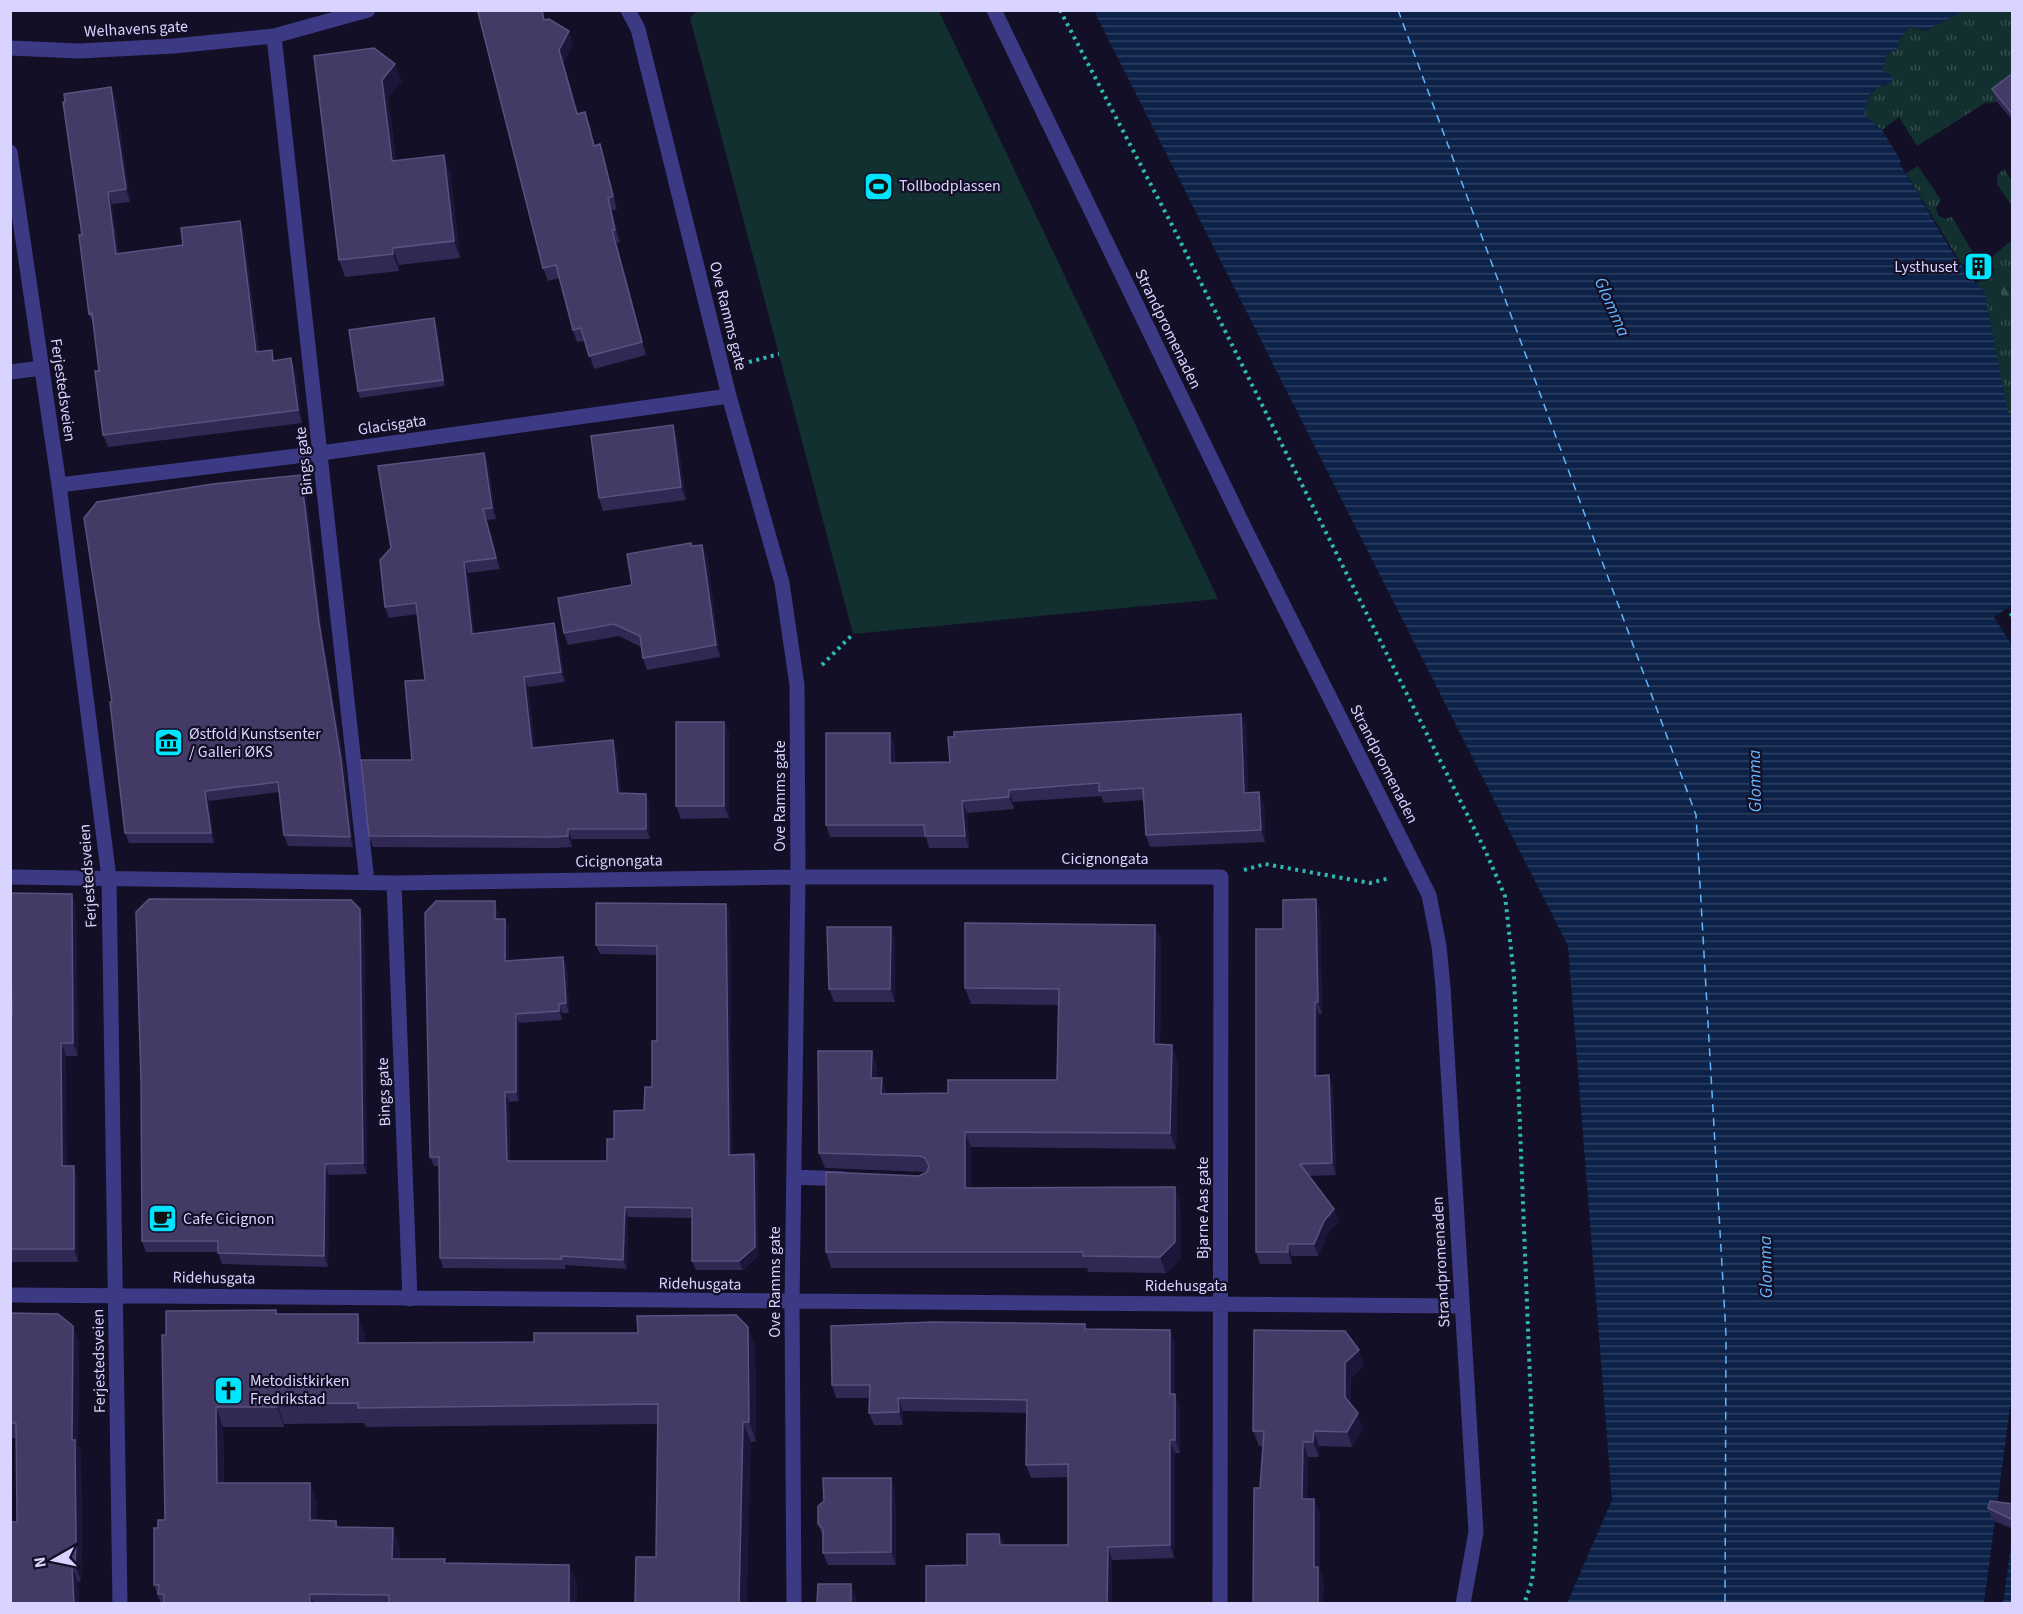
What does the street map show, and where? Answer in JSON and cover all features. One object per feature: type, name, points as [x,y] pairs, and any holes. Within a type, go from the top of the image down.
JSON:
[{"type":"street","name":"Welhavens gate","points":[[10,48],[79,51],[174,46],[274,36],[368,10]]},
{"type":"street","name":"Ove Ramms gate","points":[[628,10],[638,29],[729,396],[782,582],[797,685],[798,877],[792,1303],[794,1604]]},
{"type":"street","name":"Strandpromenaden","points":[[994,10],[1246,531],[1429,896],[1443,987],[1476,1532],[1463,1604]]},
{"type":"street","name":"Bings gate","points":[[274,36],[367,882]]},
{"type":"street","name":"Ferjestedsveien","points":[[10,152],[14,198],[59,485],[109,878],[120,1604]]},
{"type":"street","points":[[10,372],[42,368]]},
{"type":"street","name":"Glacisgata","points":[[59,485],[321,453],[729,396]]},
{"type":"street","name":"Cicignongata","points":[[10,877],[394,883],[798,877],[1220,880]]},
{"type":"street","name":"Bjarne Aas gate","points":[[1220,880],[1222,1304],[1220,1604]]},
{"type":"street","name":"Bings gate","points":[[394,883],[411,1299]]},
{"type":"street","points":[[794,1177],[866,1180]]},
{"type":"street","name":"Ridehusgata","points":[[10,1295],[792,1303],[1461,1306]]},
{"type":"path","points":[[747,363],[779,354]]},
{"type":"path","points":[[816,672],[853,634]]},
{"type":"path","points":[[1220,880],[1265,864],[1370,883],[1386,880]]},
{"type":"green space","name":"Tollbodplassen","points":[[696,11],[939,11],[1218,599],[853,634],[690,18]]},
{"type":"green space","points":[[1963,11],[2012,11],[2012,90],[1997,102],[1985,103],[1917,146],[1899,117],[1882,130],[1864,115],[1869,96],[1877,88],[1887,84],[1890,75],[1883,71],[1886,55],[1897,49],[1900,38],[1909,26],[1925,31]]},
{"type":"green space","points":[[1918,166],[1941,200],[1936,208],[1939,216],[1945,219],[1952,217],[1975,256],[1962,265],[1906,173]]},
{"type":"green space","points":[[2004,169],[2012,181],[2012,206],[1997,184],[1998,174]]},
{"type":"green space","points":[[2012,240],[2012,416],[2008,412],[1975,284],[1995,270],[1988,260]]},
{"type":"green space","points":[[2012,266],[2012,306],[1998,289],[2001,276]]},
{"type":"water","name":"Glomma","points":[[1094,11],[1963,11],[1925,31],[1909,26],[1900,38],[1897,49],[1886,55],[1883,71],[1893,78],[1891,82],[1877,88],[1869,95],[1864,115],[1882,130],[1951,250],[1974,281],[1984,290],[2008,412],[2012,416],[2012,1603],[1567,1603],[1612,1500],[1568,946]]},
{"type":"pier","points":[[2012,605],[2012,645],[1994,617]]},
{"type":"pier","points":[[2012,1393],[2012,1537],[2003,1604],[1984,1603]]},
{"type":"building","points":[[484,10],[542,10],[544,20],[549,19],[569,31],[559,50],[577,114],[585,112],[594,146],[600,144],[613,196],[608,198],[615,230],[612,230],[642,342],[589,356],[581,328],[573,330],[556,265],[543,268],[478,12]]},
{"type":"building","points":[[374,48],[395,64],[382,80],[392,161],[444,155],[454,241],[393,248],[393,254],[339,260],[314,56]]},
{"type":"building","points":[[2013,73],[2013,115],[1992,89]]},
{"type":"building","points":[[111,87],[126,189],[108,192],[116,254],[183,245],[181,228],[240,221],[256,352],[272,350],[273,361],[291,358],[298,410],[103,435],[95,371],[99,371],[92,313],[89,314],[79,235],[82,235],[63,102],[65,102],[64,94]]},
{"type":"building","points":[[434,318],[443,380],[358,391],[349,330]]},
{"type":"building","points":[[673,425],[681,487],[599,498],[591,436]]},
{"type":"building","points":[[484,453],[492,508],[483,509],[496,558],[464,562],[472,634],[554,623],[561,672],[524,677],[532,748],[613,740],[618,793],[646,794],[646,829],[568,829],[568,836],[551,837],[369,836],[361,760],[412,760],[405,681],[425,680],[416,603],[385,607],[380,560],[391,548],[378,466]]},
{"type":"building","points":[[301,475],[319,623],[341,760],[350,837],[284,835],[278,782],[205,791],[211,833],[125,833],[110,702],[112,702],[84,518],[97,502],[213,484]]},
{"type":"building","points":[[691,543],[691,546],[702,545],[716,645],[643,658],[640,636],[614,624],[564,633],[558,598],[632,585],[627,554]]},
{"type":"building","points":[[1241,714],[1244,793],[1259,792],[1261,830],[1146,835],[1143,788],[1099,791],[1099,783],[1009,790],[1009,797],[962,801],[965,836],[925,836],[924,825],[826,825],[826,733],[890,733],[890,763],[950,762],[948,737],[954,737],[954,732]]},
{"type":"building","points":[[676,722],[724,722],[724,806],[676,806]]},
{"type":"building","points":[[10,893],[72,894],[73,1043],[61,1043],[62,1166],[74,1166],[74,1249],[10,1249],[10,1016],[12,1016]]},
{"type":"building","points":[[149,899],[351,900],[360,909],[363,1163],[325,1164],[324,1256],[218,1253],[218,1241],[142,1241],[141,1080],[136,912]]},
{"type":"building","points":[[1316,899],[1318,1002],[1315,1002],[1315,1076],[1329,1075],[1332,1163],[1300,1164],[1334,1209],[1324,1221],[1314,1244],[1288,1244],[1288,1252],[1256,1252],[1256,929],[1283,929],[1283,900]]},
{"type":"building","points":[[436,901],[495,901],[495,919],[505,919],[505,961],[563,957],[566,1003],[559,1004],[559,1011],[516,1014],[516,1092],[505,1092],[507,1161],[607,1161],[607,1139],[614,1139],[614,1111],[644,1110],[645,1087],[652,1087],[652,1041],[657,1041],[657,946],[596,945],[596,903],[726,904],[729,1155],[754,1154],[755,1247],[739,1261],[692,1261],[692,1208],[625,1207],[623,1260],[561,1256],[562,1259],[440,1258],[439,1157],[430,1157],[425,913]]},
{"type":"building","points":[[965,923],[1155,925],[1154,1044],[1172,1045],[1170,1133],[965,1132],[965,1188],[1175,1187],[1175,1242],[1160,1257],[1083,1256],[1083,1252],[826,1252],[826,1172],[919,1176],[927,1172],[929,1166],[925,1158],[920,1156],[819,1153],[818,1051],[872,1051],[871,1078],[882,1078],[881,1094],[948,1093],[948,1080],[1057,1080],[1059,989],[965,988]]},
{"type":"building","points":[[827,927],[891,927],[890,989],[829,989]]},
{"type":"building","points":[[276,1310],[276,1314],[358,1314],[358,1343],[534,1342],[534,1333],[638,1333],[637,1316],[736,1315],[748,1327],[749,1422],[743,1422],[739,1604],[635,1604],[636,1557],[656,1557],[658,1404],[358,1408],[358,1403],[216,1407],[217,1483],[310,1483],[310,1520],[336,1521],[336,1527],[393,1528],[392,1559],[445,1559],[444,1563],[569,1565],[569,1604],[389,1604],[389,1595],[310,1594],[310,1604],[164,1604],[164,1594],[158,1594],[159,1585],[154,1585],[154,1528],[158,1528],[158,1520],[165,1520],[162,1335],[166,1335],[166,1311]]},
{"type":"building","points":[[10,1313],[58,1314],[73,1326],[72,1440],[75,1440],[76,1541],[75,1566],[72,1566],[74,1604],[10,1604],[10,1522],[17,1522],[16,1423],[10,1423]]},
{"type":"building","points":[[933,1322],[1085,1324],[1085,1329],[1170,1330],[1170,1394],[1175,1394],[1175,1440],[1170,1440],[1170,1545],[1108,1547],[1107,1604],[926,1604],[926,1566],[967,1565],[967,1534],[999,1534],[1000,1545],[1068,1545],[1068,1464],[1026,1465],[1027,1400],[898,1398],[899,1412],[869,1413],[870,1385],[832,1385],[831,1326]]},
{"type":"building","points":[[1254,1330],[1345,1331],[1359,1350],[1345,1363],[1345,1397],[1358,1413],[1347,1432],[1314,1431],[1313,1442],[1303,1442],[1302,1499],[1314,1499],[1314,1567],[1318,1567],[1318,1604],[1253,1604],[1254,1488],[1260,1488],[1264,1431],[1253,1431]]},
{"type":"building","points":[[823,1478],[891,1478],[891,1552],[823,1553],[823,1529],[818,1524],[818,1506],[824,1501]]},
{"type":"building","points":[[1990,1501],[2013,1504],[2013,1520],[1988,1508]]},
{"type":"building","points":[[818,1584],[851,1584],[851,1604],[817,1604]]},
{"type":"ferry route","points":[[1398,10],[1696,815],[1726,1335],[1725,1604]]},
{"type":"place","name":"Tollbodplassen","points":[[878,186]]},
{"type":"place","name":"Lysthuset","points":[[1979,267]]},
{"type":"place","name":"Østfold Kunstsenter / Galleri ØKS","points":[[168,743]]},
{"type":"place","name":"Cafe Cicignon","points":[[162,1219]]},
{"type":"place","name":"Metodistkirken Fredrikstad","points":[[229,1390]]}]
